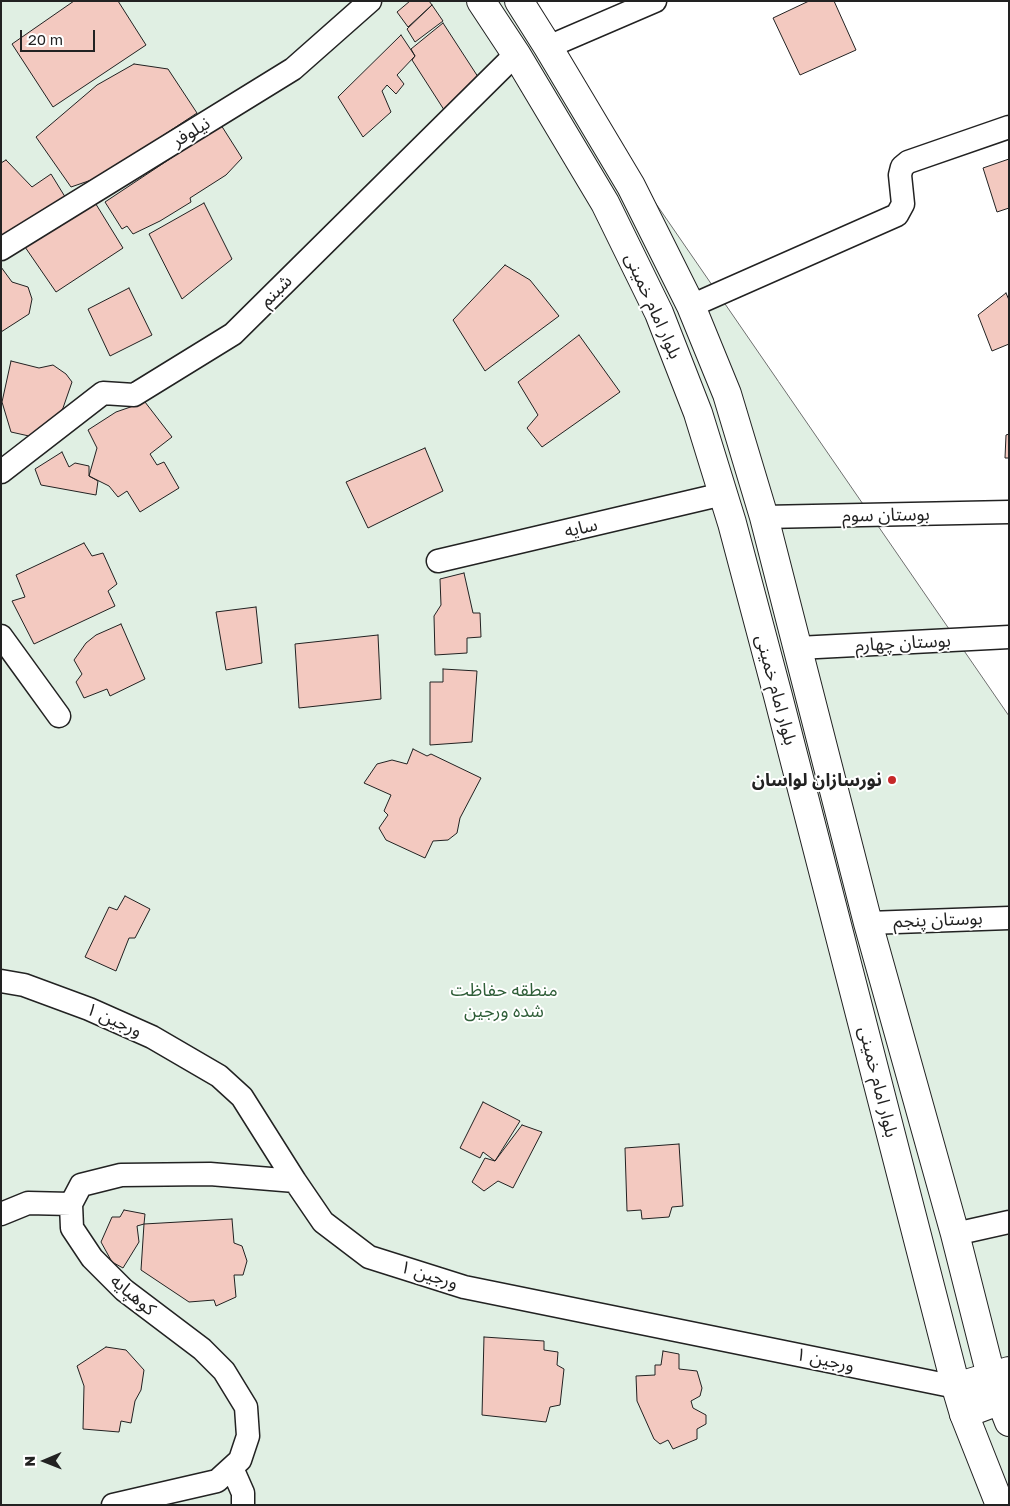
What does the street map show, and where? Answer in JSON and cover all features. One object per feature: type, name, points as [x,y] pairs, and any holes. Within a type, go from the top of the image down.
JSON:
[{"type":"main road","name":"بلوار امام خمینی","points":[[481,1],[516,54],[605,203],[659,313],[698,413],[723,494],[781,706],[956,1387],[964,1414],[1000,1505]]},
{"type":"main road","name":"بلوار امام خمینی","points":[[519,1],[631,186],[691,306],[727,394],[764,517],[868,923],[955,1234],[1003,1393]]},
{"type":"main road","points":[[956,1387],[1003,1393]]},
{"type":"main road","points":[[964,1414],[1003,1393]]},
{"type":"street","name":"نیلوفر","points":[[1,249],[293,70],[370,1]]},
{"type":"street","points":[[548,47],[655,1]]},
{"type":"street","name":"شبنم","points":[[1,472],[103,393],[134,395],[233,334],[516,54]]},
{"type":"street","points":[[691,306],[897,215],[903,204],[900,175],[902,167],[908,162],[1009,127]]},
{"type":"street","name":"سایه","points":[[438,561],[723,494]]},
{"type":"street","name":"بوستان سوم","points":[[764,517],[1009,512]]},
{"type":"street","points":[[1,636],[59,716]]},
{"type":"street","name":"بوستان چهارم","points":[[798,648],[1009,637]]},
{"type":"street","name":"بوستان پنجم","points":[[868,923],[1009,918]]},
{"type":"street","name":"ورجین ۱","points":[[1,981],[24,985],[89,1008],[152,1037],[219,1076],[242,1097],[323,1222],[369,1257],[454,1284],[956,1387]]},
{"type":"street","points":[[1,1214],[28,1203],[70,1204],[81,1185],[121,1175],[210,1174],[295,1181]]},
{"type":"street","name":"کوهپایه","points":[[70,1204],[72,1228],[92,1258],[124,1290],[202,1349],[224,1371],[246,1407],[248,1436],[240,1460],[217,1481],[113,1505]]},
{"type":"street","points":[[955,1234],[1009,1222]]},
{"type":"street","points":[[232,1468],[243,1493],[244,1505]]},
{"type":"green space","name":"منطقه حفاظت شده ورجین","points":[[1,1],[525,1],[548,47],[1009,716],[1009,1505],[1,1505]]},
{"type":"building","points":[[74,1],[118,1],[146,45],[53,107],[12,44]]},
{"type":"building","points":[[410,1],[429,1],[432,5],[408,27],[397,12]]},
{"type":"building","points":[[809,1],[834,1],[856,50],[800,75],[773,18]]},
{"type":"building","points":[[432,5],[443,21],[415,42],[407,29]]},
{"type":"building","points":[[443,23],[482,83],[448,116],[412,60],[415,56],[411,49]]},
{"type":"building","points":[[401,35],[415,56],[397,75],[404,84],[396,94],[387,85],[382,91],[391,112],[363,137],[338,97]]},
{"type":"building","points":[[134,64],[168,69],[197,113],[100,177],[71,187],[36,137],[97,85]]},
{"type":"building","points":[[221,125],[242,158],[226,175],[190,198],[191,202],[160,221],[133,234],[127,226],[122,229],[105,202]]},
{"type":"building","points":[[1009,159],[1009,208],[997,212],[983,168]]},
{"type":"building","points":[[6,160],[32,187],[51,174],[67,200],[1,242],[1,163]]},
{"type":"building","points":[[94,201],[123,248],[56,292],[25,247]]},
{"type":"building","points":[[204,203],[232,259],[182,299],[149,234]]},
{"type":"building","points":[[505,265],[530,280],[559,316],[485,371],[453,320]]},
{"type":"building","points":[[1,267],[12,282],[28,287],[32,299],[29,314],[1,332]]},
{"type":"building","points":[[129,288],[152,335],[110,356],[88,309]]},
{"type":"building","points":[[1006,293],[1009,300],[1009,344],[992,351],[978,315]]},
{"type":"building","points":[[579,335],[620,392],[542,447],[527,428],[538,415],[518,382]]},
{"type":"building","points":[[11,361],[39,368],[53,365],[66,374],[72,382],[63,408],[50,429],[33,440],[29,436],[11,432],[2,402]]},
{"type":"building","points":[[145,402],[172,437],[150,454],[157,465],[164,462],[179,488],[140,512],[127,491],[118,497],[109,486],[89,476],[97,448],[88,430],[116,412]]},
{"type":"building","points":[[1009,434],[1009,458],[1005,458],[1006,435]]},
{"type":"building","points":[[425,448],[443,491],[368,528],[346,482]]},
{"type":"building","points":[[62,452],[69,467],[75,463],[89,466],[89,476],[98,481],[96,495],[41,485],[35,469]]},
{"type":"building","points":[[84,543],[92,556],[103,553],[117,584],[108,591],[115,606],[34,644],[12,601],[25,597],[16,575]]},
{"type":"building","points":[[464,573],[473,613],[480,613],[481,637],[467,638],[467,653],[435,655],[434,616],[441,605],[440,579]]},
{"type":"building","points":[[256,607],[262,663],[226,670],[216,612]]},
{"type":"building","points":[[121,624],[145,679],[110,696],[107,689],[84,698],[76,682],[82,674],[74,660],[86,643],[96,635]]},
{"type":"building","points":[[378,635],[381,699],[299,708],[295,644]]},
{"type":"building","points":[[443,669],[477,671],[472,742],[430,745],[430,682],[443,682]]},
{"type":"building","points":[[413,749],[427,756],[431,754],[481,778],[460,818],[457,833],[448,840],[433,841],[425,858],[386,840],[379,828],[388,815],[384,811],[391,795],[364,783],[377,764],[392,760],[407,764]]},
{"type":"building","points":[[125,896],[150,909],[135,938],[129,938],[116,971],[85,957],[109,907],[117,910]]},
{"type":"building","points":[[483,1102],[520,1121],[495,1161],[483,1152],[480,1158],[460,1148]]},
{"type":"building","points":[[522,1125],[542,1132],[513,1188],[498,1181],[484,1191],[472,1182],[485,1158],[495,1161]]},
{"type":"building","points":[[679,1144],[683,1206],[672,1207],[669,1217],[642,1219],[641,1210],[627,1211],[625,1148]]},
{"type":"building","points":[[124,1210],[145,1214],[144,1224],[137,1226],[139,1242],[123,1268],[112,1262],[101,1242],[112,1217],[120,1217]]},
{"type":"building","points":[[232,1219],[234,1243],[242,1246],[247,1261],[243,1275],[234,1275],[236,1297],[216,1306],[214,1300],[189,1302],[141,1270],[144,1224]]},
{"type":"building","points":[[484,1337],[544,1341],[544,1350],[558,1352],[557,1365],[564,1369],[560,1405],[550,1407],[546,1422],[482,1415]]},
{"type":"building","points":[[106,1347],[126,1350],[144,1370],[141,1390],[135,1401],[131,1423],[121,1421],[119,1432],[83,1429],[84,1386],[77,1366]]},
{"type":"building","points":[[663,1351],[679,1354],[679,1369],[697,1371],[702,1388],[700,1396],[691,1401],[693,1408],[706,1415],[706,1424],[697,1429],[697,1439],[673,1449],[668,1440],[660,1444],[654,1439],[637,1401],[636,1376],[655,1375],[655,1365],[661,1365]]},
{"type":"place","name":"نورسازان لواسان","points":[[892,780]]}]
